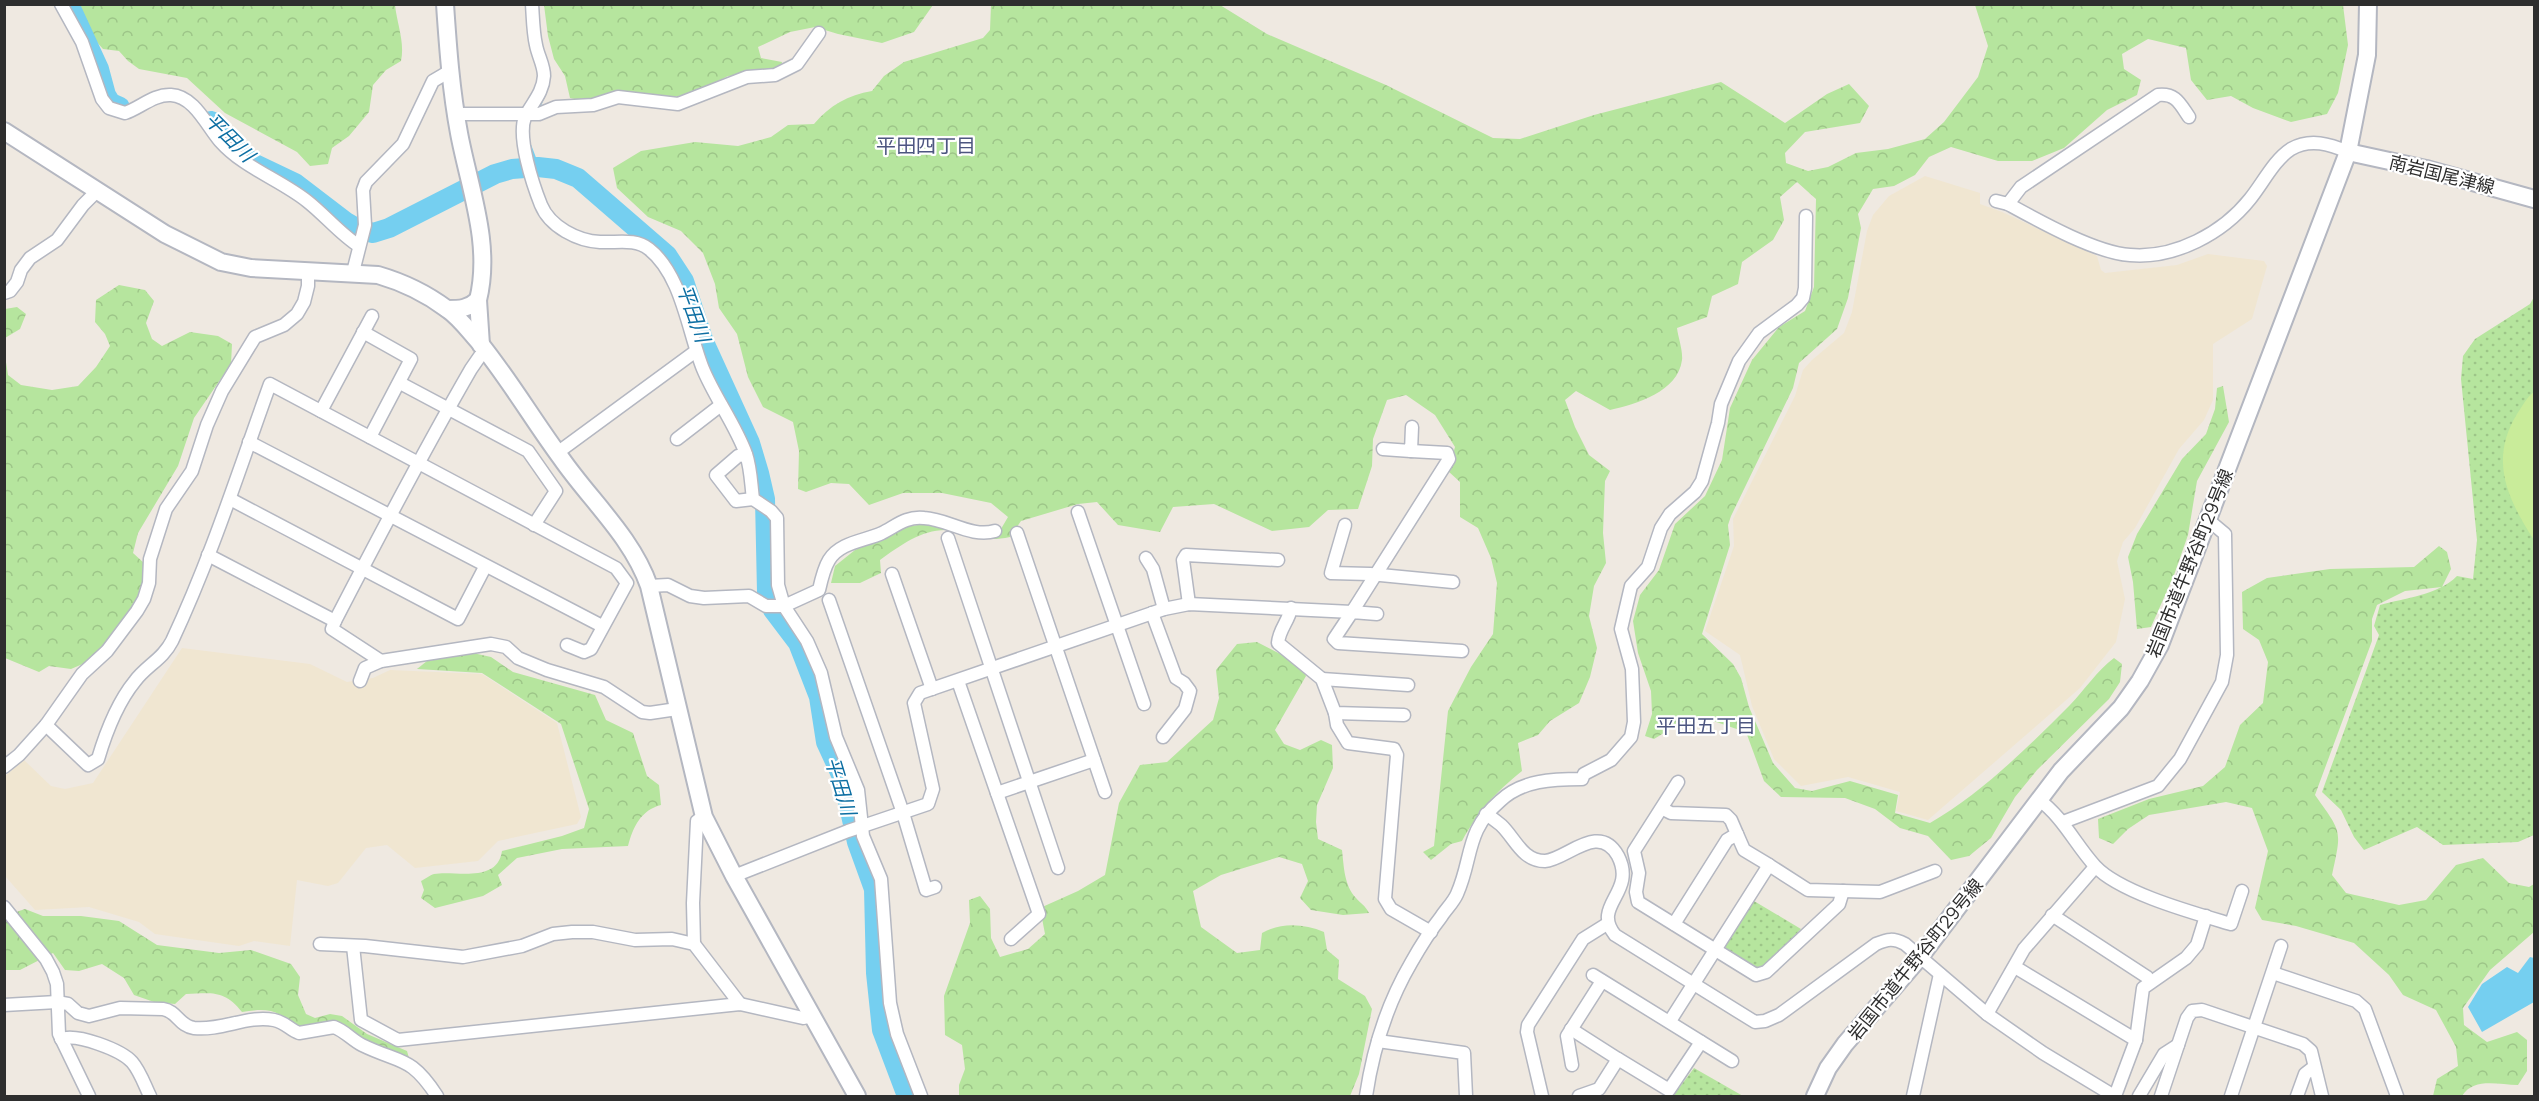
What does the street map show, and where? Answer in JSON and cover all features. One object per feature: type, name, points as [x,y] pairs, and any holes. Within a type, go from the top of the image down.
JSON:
[{"type":"street","points":[[61,4],[82,42],[102,99],[109,108],[125,113],[159,97],[171,95],[181,97],[193,106],[231,152],[248,165],[277,180],[362,235]]},
{"type":"street","points":[[381,661],[332,629],[418,462],[484,348],[478,300],[483,268],[482,242],[456,114],[445,4]]},
{"type":"street","points":[[532,4],[536,48],[544,78],[539,94],[526,114],[522,132],[541,206],[557,226],[588,240],[629,242],[649,249],[662,264],[684,308],[696,351],[746,455],[755,500]]},
{"type":"street","name":"岩国市道牛野谷町29号線","points":[[1815,1096],[1828,1068],[1845,1044],[1920,957],[2061,771],[2121,708],[2140,681],[2160,645],[2348,152],[2367,55],[2368,4]]},
{"type":"street","points":[[456,114],[544,113],[556,107],[593,105],[618,97],[678,104],[747,78],[775,75],[797,64],[819,33]]},
{"type":"street","points":[[353,272],[362,235],[363,190],[366,182],[403,144],[433,81],[450,71]]},
{"type":"street","points":[[2189,117],[2175,97],[2167,94],[2158,95],[2002,202],[2100,247],[2127,255],[2158,254],[2193,244],[2217,229],[2248,202],[2279,160],[2292,149],[2309,143],[2330,144],[2348,152]]},
{"type":"street","points":[[4,131],[165,234],[221,262],[251,268],[353,272],[397,280],[447,309],[484,348],[557,453],[630,548],[644,571],[650,586],[704,817],[734,876],[857,1096]]},
{"type":"street","name":"南岩国尾津線","points":[[2348,152],[2426,169],[2535,199]]},
{"type":"street","points":[[4,292],[10,291],[30,258],[57,240],[79,209],[97,191]]},
{"type":"street","points":[[1366,1096],[1387,1012],[1410,964],[1458,893],[1472,840],[1486,814],[1501,799],[1527,785],[1543,780],[1582,779],[1584,774],[1611,760],[1630,737],[1634,722],[1632,669],[1621,629],[1631,585],[1648,567],[1661,528],[1670,514],[1695,492],[1702,481],[1721,404],[1738,362],[1758,333],[1803,298],[1806,216]]},
{"type":"street","points":[[4,767],[19,755],[46,725],[82,674],[107,651],[144,599],[149,583],[150,559],[166,509],[192,471],[207,425],[222,391],[255,338],[284,325],[297,314],[304,302],[308,286],[308,270]]},
{"type":"street","points":[[447,309],[463,309],[472,306],[478,300]]},
{"type":"street","points":[[321,411],[372,316]]},
{"type":"street","points":[[363,332],[411,359],[370,437]]},
{"type":"street","points":[[557,453],[696,351]]},
{"type":"street","points":[[400,383],[528,451],[556,491],[534,525]]},
{"type":"street","points":[[46,725],[88,765],[98,759],[107,730],[135,680],[159,660],[171,644],[230,499],[270,384],[616,568],[627,583],[591,649],[584,652],[567,645]]},
{"type":"street","points":[[678,439],[720,405]]},
{"type":"street","points":[[1411,451],[1412,427]]},
{"type":"street","points":[[249,442],[602,626]]},
{"type":"street","points":[[1383,449],[1447,453],[1449,459],[1334,639],[1338,643],[1461,651]]},
{"type":"street","points":[[746,455],[738,456],[716,475],[736,501],[755,500],[777,518],[777,571],[782,606],[807,641],[821,673],[836,736],[858,790],[855,829]]},
{"type":"street","points":[[230,499],[458,619],[485,567]]},
{"type":"street","points":[[1078,512],[1144,704]]},
{"type":"street","points":[[650,586],[668,585],[690,596],[704,598],[749,596],[766,606],[782,606],[819,590],[830,559],[838,550],[880,534],[900,521],[926,518],[978,533],[995,531]]},
{"type":"street","points":[[2063,822],[2158,786],[2180,759],[2222,682],[2227,656],[2224,534],[2207,519]]},
{"type":"street","points":[[1345,525],[1331,573],[1453,582]]},
{"type":"street","points":[[1017,533],[1105,792]]},
{"type":"street","points":[[948,538],[1058,868]]},
{"type":"street","points":[[208,555],[335,621]]},
{"type":"street","points":[[1189,604],[1183,560],[1186,555],[1278,560]]},
{"type":"street","points":[[1146,558],[1154,569],[1158,611],[1176,678],[1190,691],[1185,709],[1162,737]]},
{"type":"street","points":[[892,574],[932,689]]},
{"type":"street","points":[[829,600],[903,813],[926,890],[935,887]]},
{"type":"street","points":[[734,876],[855,829],[928,804],[933,789],[914,703],[920,693],[1158,611],[1189,604],[1377,614]]},
{"type":"street","points":[[1291,608],[1290,616],[1279,633],[1278,642],[1322,679],[1335,713],[1337,725],[1348,743],[1394,749],[1397,755],[1385,899],[1391,909],[1431,932]]},
{"type":"street","points":[[360,681],[365,668],[381,661],[491,644],[506,647],[518,658],[547,670],[604,687],[642,712],[650,714],[677,709]]},
{"type":"street","points":[[1322,679],[1408,685]]},
{"type":"street","points":[[958,681],[1039,914],[1011,939]]},
{"type":"street","points":[[1335,713],[1404,715]]},
{"type":"street","points":[[997,793],[1094,760]]},
{"type":"street","points":[[1678,782],[1635,851],[1639,873],[1636,892],[1638,902],[1756,975],[1766,972],[1839,904],[1843,891]]},
{"type":"street","points":[[2038,799],[2063,822],[2095,867],[2124,887],[2231,924],[2242,891]]},
{"type":"street","points":[[1663,808],[1671,813],[1726,815],[1731,820],[1744,850],[1808,890],[1880,892],[1935,871]]},
{"type":"street","points":[[1486,814],[1502,825],[1521,850],[1538,861],[1560,857],[1585,843],[1600,843],[1615,851],[1622,865],[1624,877],[1621,890],[1607,915],[1608,924],[1615,935],[1746,1018],[1755,1022],[1765,1021],[1779,1015],[1876,944],[1887,939],[1905,944],[1987,1014],[2043,1053],[2115,1096],[2136,1040],[2143,988],[2186,958],[2197,945],[2206,916]]},
{"type":"street","points":[[704,817],[697,821],[693,903],[694,944],[740,1004]]},
{"type":"street","points":[[855,829],[863,836],[881,879],[890,1004],[897,1034],[921,1096]]},
{"type":"street","points":[[1674,924],[1727,840],[1737,834]]},
{"type":"street","points":[[1670,1021],[1769,865]]},
{"type":"street","points":[[1987,1014],[2024,949],[2095,867]]},
{"type":"street","points":[[4,908],[46,959],[57,984],[57,1018],[61,1039],[89,1096]]},
{"type":"street","points":[[2052,915],[2147,977],[2150,982]]},
{"type":"street","points":[[1542,1096],[1527,1032],[1528,1025],[1583,939],[1608,924]]},
{"type":"street","points":[[320,944],[463,957],[522,946],[553,934],[572,932],[593,932],[635,940],[672,939],[694,944]]},
{"type":"street","points":[[353,946],[361,1020],[398,1040],[740,1004],[802,1018],[813,1016]]},
{"type":"street","points":[[2231,1096],[2281,946]]},
{"type":"street","points":[[2015,967],[2136,1040]]},
{"type":"street","points":[[2273,973],[2356,1001],[2365,1009],[2397,1096]]},
{"type":"street","points":[[1913,1096],[1940,974]]},
{"type":"street","points":[[1572,1065],[1567,1036],[1597,978],[1732,1061]]},
{"type":"street","points":[[4,1005],[57,1002],[68,1004],[78,1014],[89,1016],[120,1008],[169,1010],[184,1025],[194,1028],[223,1027],[258,1019],[276,1020],[299,1033],[334,1027],[363,1045],[405,1061],[416,1068],[437,1096]]},
{"type":"street","points":[[2161,1096],[2187,1018],[2192,1011],[2202,1010],[2303,1044],[2311,1051],[2322,1096]]},
{"type":"street","points":[[1571,1029],[1669,1090],[1701,1042]]},
{"type":"street","points":[[61,1039],[73,1037],[105,1047],[132,1062],[150,1096]]},
{"type":"street","points":[[1378,1041],[1464,1053],[1466,1096]]},
{"type":"street","points":[[2139,1096],[2164,1054],[2178,1045]]},
{"type":"street","points":[[1579,1096],[1599,1089],[1618,1059]]},
{"type":"street","points":[[2297,1096],[2305,1074],[2314,1067]]},
{"type":"shaded area","points":[[1925,176],[1980,193],[1980,204],[2097,256],[2101,270],[2105,273],[2177,265],[2208,254],[2264,261],[2267,266],[2252,319],[2213,344],[2213,400],[2204,420],[2179,449],[2135,528],[2123,542],[2117,561],[2125,599],[2116,642],[2080,688],[1928,820],[1896,811],[1900,792],[1848,777],[1801,786],[1774,759],[1752,706],[1740,655],[1705,631],[1734,546],[1733,519],[1795,396],[1803,370],[1844,333],[1852,312],[1867,231],[1873,215],[1889,196]]},
{"type":"shaded area","points":[[182,648],[310,664],[347,682],[373,678],[390,670],[482,674],[557,723],[581,817],[577,824],[498,841],[478,861],[415,868],[387,845],[366,848],[338,883],[328,886],[297,880],[290,946],[254,941],[239,946],[155,934],[139,922],[89,907],[35,910],[5,876],[4,777],[24,760],[51,786],[65,789],[93,783]]},
{"type":"green space","points":[[74,5],[395,5],[401,40],[401,61],[386,70],[373,85],[369,112],[349,136],[332,148],[328,164],[310,166],[297,152],[225,113],[187,78],[139,69],[119,51],[103,49],[80,23]]},
{"type":"green space","points":[[544,5],[933,5],[914,32],[882,43],[815,27],[790,32],[758,47],[761,58],[782,62],[780,73],[728,76],[697,92],[669,98],[632,93],[583,101],[570,98],[565,76],[554,59]]},
{"type":"green space","points":[[991,5],[1220,5],[1267,34],[1386,85],[1493,138],[1520,139],[1594,115],[1721,82],[1785,123],[1827,94],[1849,84],[1869,106],[1860,123],[1805,132],[1785,153],[1786,163],[1808,171],[1828,167],[1856,153],[1888,149],[1925,139],[1944,122],[1978,77],[1988,46],[1975,5],[2343,5],[2348,45],[2338,93],[2327,114],[2291,122],[2253,108],[2231,96],[2207,100],[2191,80],[2186,48],[2148,39],[2122,54],[2124,69],[2141,80],[2137,95],[2107,110],[2064,148],[2032,161],[1998,161],[1951,147],[1929,157],[1915,175],[1894,186],[1873,189],[1858,214],[1861,228],[1848,298],[1837,329],[1799,363],[1793,388],[1731,516],[1728,525],[1730,545],[1702,634],[1733,664],[1741,678],[1749,707],[1773,763],[1795,788],[1812,791],[1850,781],[1898,795],[1895,813],[1930,823],[1968,798],[2004,768],[2070,705],[2114,658],[2122,664],[2120,682],[2109,699],[2037,770],[2015,797],[1991,838],[1969,856],[1951,860],[1928,836],[1900,828],[1875,809],[1845,798],[1781,797],[1764,781],[1746,732],[1717,722],[1690,720],[1654,739],[1645,736],[1652,714],[1651,691],[1638,653],[1633,621],[1640,595],[1659,570],[1675,524],[1705,496],[1722,460],[1730,408],[1752,360],[1779,327],[1805,311],[1814,287],[1816,199],[1797,182],[1780,197],[1784,220],[1773,240],[1742,262],[1738,284],[1712,296],[1707,317],[1677,328],[1682,360],[1673,380],[1654,395],[1610,410],[1576,391],[1565,400],[1589,455],[1610,471],[1605,481],[1603,533],[1606,563],[1594,586],[1589,616],[1597,648],[1590,677],[1579,703],[1550,721],[1538,735],[1518,743],[1522,771],[1488,803],[1462,841],[1451,844],[1431,860],[1423,852],[1434,846],[1448,711],[1471,667],[1493,634],[1497,583],[1491,558],[1478,528],[1460,517],[1460,482],[1448,471],[1455,447],[1435,415],[1406,395],[1387,400],[1373,439],[1372,466],[1358,509],[1328,510],[1309,527],[1272,531],[1214,504],[1173,507],[1160,532],[1118,525],[1097,502],[1078,504],[1021,521],[1010,537],[990,539],[949,530],[927,533],[880,560],[881,573],[860,583],[831,583],[835,566],[855,550],[904,527],[925,524],[998,534],[1008,517],[991,503],[942,493],[903,493],[869,505],[849,484],[831,483],[806,492],[798,489],[799,451],[793,422],[763,407],[748,377],[737,334],[719,308],[715,284],[703,253],[681,231],[648,217],[617,188],[613,168],[641,151],[695,142],[738,146],[771,137],[788,125],[814,124],[826,111],[840,102],[872,91],[884,76],[904,62],[983,38],[990,30]]},
{"type":"green space","points":[[119,285],[145,290],[154,301],[146,323],[152,339],[162,346],[190,332],[218,336],[232,344],[231,364],[194,418],[178,466],[138,533],[133,553],[144,563],[147,585],[137,607],[128,612],[115,633],[92,660],[71,669],[49,666],[39,672],[5,658],[4,349],[8,375],[21,385],[52,390],[78,386],[96,367],[110,346],[105,334],[95,322],[96,300]]},
{"type":"green space","points":[[2534,297],[2534,835],[2518,842],[2443,845],[2417,827],[2364,850],[2354,837],[2341,810],[2322,792],[2379,635],[2374,626],[2380,605],[2431,592],[2457,576],[2473,579],[2477,540],[2461,379],[2463,356],[2475,339],[2530,304]]},
{"type":"green space","points":[[17,307],[26,314],[20,329],[5,338],[5,309]]},
{"type":"green space","points":[[2223,386],[2229,422],[2197,481],[2188,535],[2174,575],[2151,627],[2137,629],[2133,582],[2128,557],[2137,534],[2182,459],[2206,434],[2215,409],[2217,388]]},
{"type":"green space","points":[[2534,392],[2534,540],[2509,494],[2503,463],[2504,447],[2509,431],[2523,404]]},
{"type":"green space","points":[[2439,546],[2447,552],[2451,569],[2442,587],[2405,591],[2377,605],[2372,619],[2372,641],[2315,795],[2335,825],[2338,839],[2332,875],[2346,893],[2399,905],[2426,900],[2456,865],[2483,858],[2509,883],[2529,887],[2534,884],[2534,932],[2490,970],[2463,1008],[2464,1025],[2487,1042],[2517,1032],[2527,1040],[2527,1071],[2518,1085],[2480,1084],[2467,1090],[2462,1096],[2433,1096],[2437,1079],[2458,1066],[2456,1047],[2436,1010],[2403,995],[2389,975],[2354,943],[2296,926],[2262,920],[2255,908],[2268,851],[2252,808],[2226,802],[2149,815],[2128,829],[2113,844],[2099,838],[2098,819],[2149,799],[2203,786],[2225,767],[2240,725],[2263,703],[2268,662],[2259,640],[2243,629],[2242,592],[2267,578],[2330,569],[2414,567]]},
{"type":"green space","points":[[1257,642],[1300,664],[1306,676],[1275,730],[1284,744],[1300,750],[1321,740],[1332,745],[1333,768],[1317,805],[1318,839],[1342,850],[1345,876],[1349,887],[1369,913],[1343,915],[1311,910],[1300,898],[1308,881],[1302,864],[1279,857],[1221,875],[1193,891],[1201,927],[1237,953],[1260,950],[1262,933],[1277,927],[1301,926],[1324,932],[1327,950],[1339,960],[1338,979],[1365,996],[1372,1009],[1359,1074],[1350,1096],[959,1096],[959,1085],[965,1069],[962,1045],[945,1035],[944,996],[970,923],[969,900],[980,896],[990,909],[991,938],[1000,957],[1028,949],[1045,934],[1040,908],[1078,891],[1105,875],[1119,803],[1140,765],[1167,762],[1213,720],[1219,698],[1216,670],[1237,644]]},
{"type":"green space","points":[[473,653],[491,657],[513,672],[595,695],[606,720],[633,733],[647,776],[659,785],[661,805],[643,815],[632,832],[628,846],[562,849],[517,858],[498,875],[502,885],[483,896],[435,908],[421,898],[424,890],[421,881],[434,874],[484,872],[499,861],[502,851],[584,828],[589,809],[561,724],[482,673],[417,669],[427,661]]},
{"type":"green space","points":[[1754,901],[1801,929],[1763,970],[1756,970],[1726,951],[1726,941]]},
{"type":"green space","points":[[25,909],[43,916],[81,916],[119,921],[157,945],[219,953],[251,950],[291,964],[300,977],[298,995],[306,1014],[315,1018],[330,1014],[342,1016],[367,1034],[407,1051],[409,1058],[374,1046],[344,1024],[301,1027],[271,1011],[242,1012],[236,1005],[217,994],[186,994],[175,1004],[154,1002],[134,995],[124,978],[102,964],[79,971],[65,970],[53,953],[20,970],[5,970],[5,916]]},
{"type":"green space","points":[[1694,1068],[1743,1096],[1673,1096]]},
{"type":"water","points":[[2530,957],[2534,958],[2534,1002],[2482,1032],[2468,1007],[2482,984],[2507,967],[2518,973]]},
{"type":"waterway","name":"平田川","points":[[69,4],[99,69],[106,95],[111,103],[120,107]]},
{"type":"waterway","points":[[538,109],[546,91]]},
{"type":"waterway","name":"平田川","points":[[211,121],[220,133],[253,163],[295,183],[358,229],[373,233],[389,228],[495,174],[512,169],[538,167],[556,169],[578,178],[667,255],[684,281],[704,342],[750,443],[759,473],[765,499],[767,592],[773,610],[798,643],[819,697],[826,742],[843,779],[857,842],[874,889],[876,973],[882,1030],[907,1096]]},
{"type":"waterway","points":[[530,146],[538,167]]},
{"type":"district","name":"平田四丁目","points":[[926,145]]},
{"type":"district","name":"平田五丁目","points":[[1706,725]]}]
